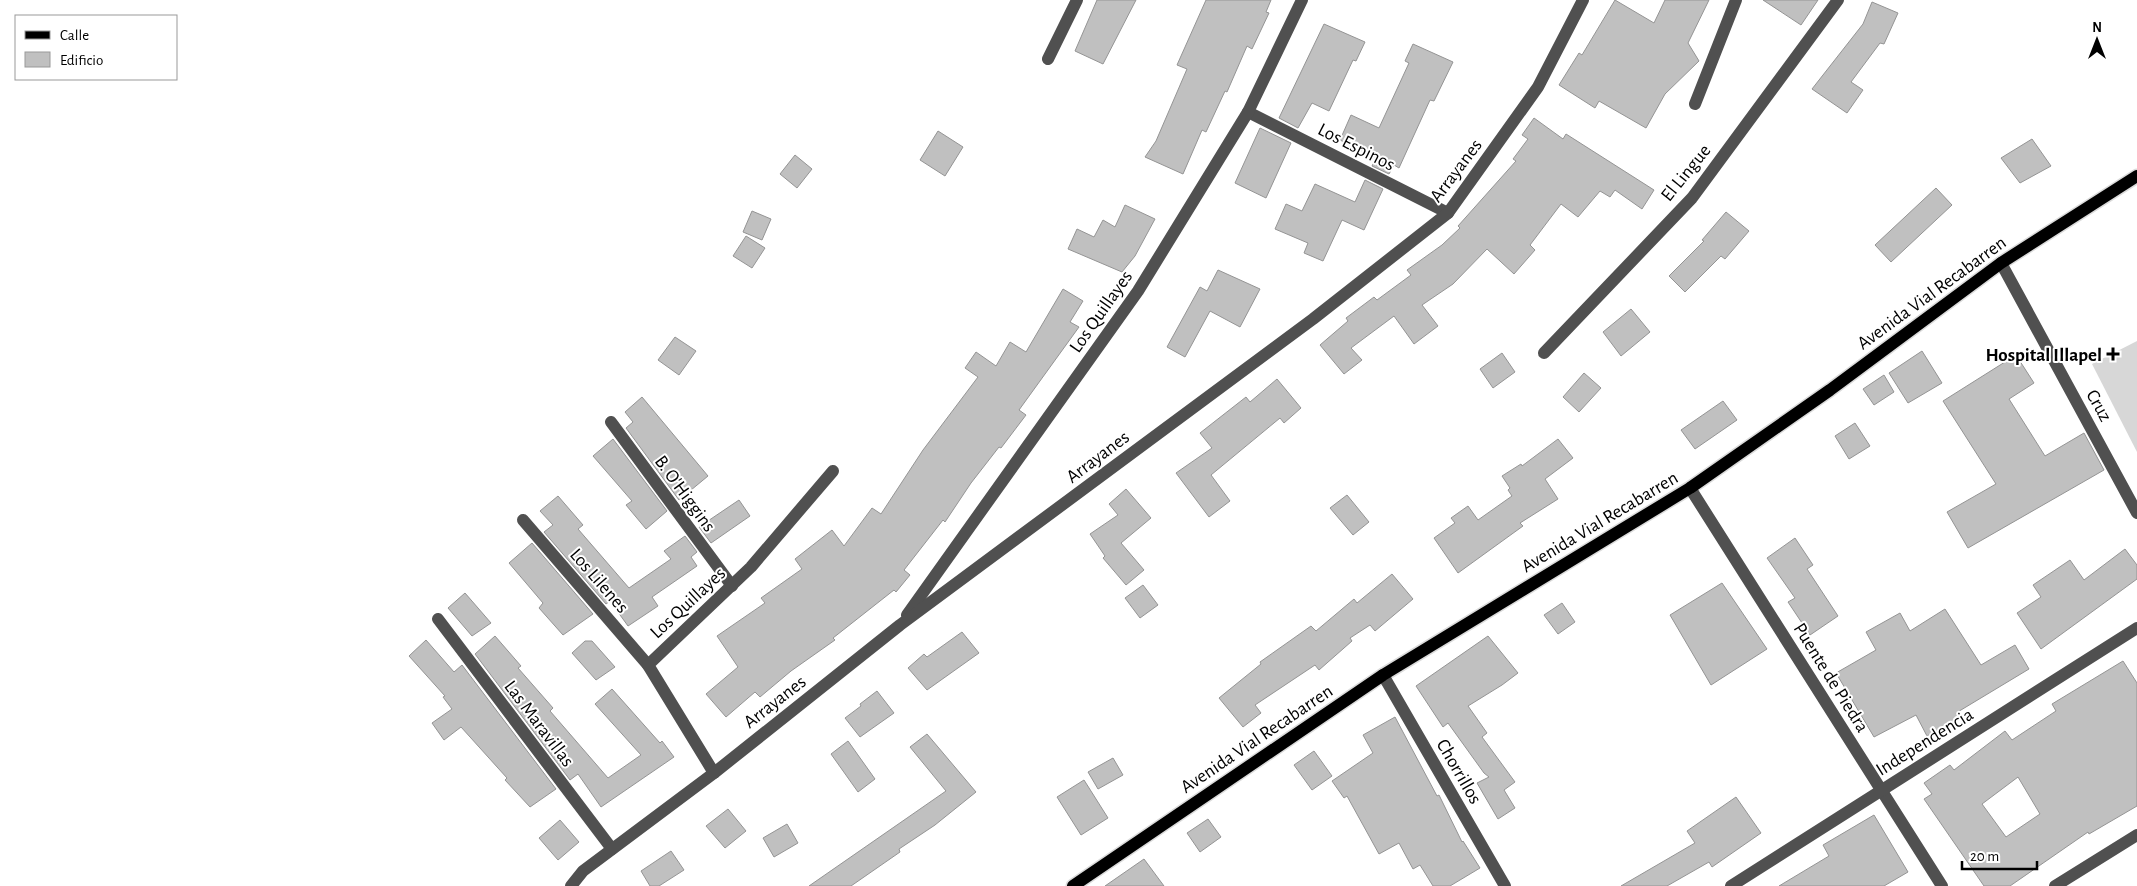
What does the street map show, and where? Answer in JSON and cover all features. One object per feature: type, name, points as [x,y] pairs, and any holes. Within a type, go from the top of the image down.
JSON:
[{"type":"main road","name":"Avenida Vial Recabarren","points":[[1072,886],[1382,675],[1690,488],[1830,390],[2001,263],[2137,176]]},
{"type":"street","points":[[1048,59],[1077,0]]},
{"type":"street","name":"Los Quillayes","points":[[900,625],[1138,291],[1248,112],[1302,0]]},
{"type":"street","name":"Arrayanes","points":[[571,886],[583,871],[714,773],[900,625],[1305,325],[1448,213],[1538,87],[1582,0]]},
{"type":"street","points":[[1695,104],[1736,0]]},
{"type":"street","name":"El Lingue","points":[[1544,353],[1692,198],[1838,0]]},
{"type":"street","name":"Los Espinos","points":[[1248,112],[1448,213]]},
{"type":"street","name":"Cruz","points":[[2001,263],[2137,513]]},
{"type":"street","name":"B. O'Higgins","points":[[611,422],[732,586]]},
{"type":"street","name":"Los Quillayes","points":[[714,773],[648,665],[751,567],[833,471]]},
{"type":"street","name":"Puente de Piedra","points":[[1690,488],[1942,886]]},
{"type":"street","name":"Los Lilenes","points":[[523,520],[648,665]]},
{"type":"street","name":"Las Maravillas","points":[[438,619],[612,849]]},
{"type":"street","name":"Independencia","points":[[1738,884],[1881,790],[2137,628]]},
{"type":"street","name":"Chorrillos","points":[[1382,675],[1504,886]]},
{"type":"street","points":[[2056,886],[2137,835]]},
{"type":"shaded area","name":"Hospital Illapel","points":[[2137,341],[2137,452],[2092,364]]},
{"type":"building","points":[[1097,0],[1136,0],[1103,64],[1075,51]]},
{"type":"building","points":[[1206,0],[1271,0],[1266,12],[1269,13],[1252,49],[1247,46],[1227,92],[1225,91],[1206,132],[1202,130],[1183,174],[1145,157],[1156,141],[1187,69],[1177,65]]},
{"type":"building","points":[[1615,0],[1654,23],[1665,0],[1709,0],[1688,43],[1699,61],[1665,94],[1646,128],[1599,101],[1595,108],[1559,85],[1579,53],[1582,55]]},
{"type":"building","points":[[1763,0],[1818,0],[1801,25]]},
{"type":"building","points":[[1872,2],[1898,13],[1884,44],[1880,43],[1851,82],[1863,90],[1847,113],[1812,89],[1863,24]]},
{"type":"building","points":[[1324,24],[1365,42],[1356,61],[1353,60],[1329,111],[1312,103],[1298,128],[1279,118]]},
{"type":"building","points":[[1413,44],[1453,62],[1434,101],[1430,100],[1399,168],[1394,165],[1389,174],[1372,166],[1376,158],[1340,140],[1351,115],[1379,128],[1409,63],[1405,61]]},
{"type":"building","points":[[1534,118],[1563,139],[1566,134],[1654,190],[1642,209],[1615,190],[1610,197],[1600,191],[1578,217],[1561,204],[1530,245],[1535,250],[1514,274],[1487,249],[1453,284],[1422,305],[1438,326],[1414,344],[1394,316],[1351,348],[1362,360],[1344,374],[1320,345],[1348,321],[1346,318],[1374,297],[1377,300],[1411,275],[1407,270],[1442,245],[1460,228],[1458,226],[1516,161],[1513,159],[1528,139],[1522,135]]},
{"type":"building","points":[[1260,128],[1291,143],[1266,198],[1235,183]]},
{"type":"building","points":[[938,131],[963,147],[945,176],[920,160]]},
{"type":"building","points":[[2032,139],[2051,166],[2020,183],[2001,158]]},
{"type":"building","points":[[795,155],[812,169],[797,188],[780,174]]},
{"type":"building","points":[[1365,180],[1383,189],[1364,230],[1342,220],[1323,261],[1304,253],[1308,243],[1275,229],[1286,204],[1302,211],[1315,184],[1355,202]]},
{"type":"building","points":[[1936,188],[1952,205],[1891,262],[1875,245]]},
{"type":"building","points":[[1125,205],[1155,219],[1135,256],[1122,272],[1068,249],[1077,229],[1094,237],[1103,220],[1115,227]]},
{"type":"building","points":[[752,211],[771,219],[762,240],[743,232]]},
{"type":"building","points":[[1726,212],[1749,231],[1725,259],[1721,256],[1685,292],[1669,276],[1704,241],[1702,240]]},
{"type":"building","points":[[746,236],[765,248],[752,268],[733,256]]},
{"type":"building","points":[[1218,270],[1260,289],[1240,327],[1210,311],[1185,357],[1167,347],[1200,287],[1207,291]]},
{"type":"building","points":[[1063,289],[1083,301],[1070,322],[1079,327],[1019,410],[1026,415],[971,483],[945,522],[943,520],[904,570],[910,575],[896,592],[894,590],[833,638],[835,640],[791,671],[760,697],[755,692],[726,717],[706,694],[738,667],[717,636],[765,603],[761,598],[802,569],[795,559],[832,530],[844,546],[872,508],[881,514],[923,450],[978,377],[965,368],[976,352],[996,366],[1010,342],[1026,352]]},
{"type":"building","points":[[1631,309],[1650,332],[1621,356],[1603,332]]},
{"type":"building","points":[[675,337],[696,351],[679,375],[658,360]]},
{"type":"building","points":[[1922,351],[1942,383],[1908,403],[1889,373]]},
{"type":"building","points":[[1502,353],[1515,372],[1493,388],[1480,369]]},
{"type":"building","points":[[2016,355],[2034,383],[2009,399],[2045,456],[2084,433],[2104,470],[1968,548],[1947,512],[1996,484],[1943,401]]},
{"type":"building","points":[[1584,373],[1601,388],[1579,412],[1563,397]]},
{"type":"building","points":[[1884,375],[1894,392],[1874,405],[1863,389]]},
{"type":"building","points":[[1277,379],[1301,408],[1284,423],[1280,418],[1211,475],[1230,501],[1209,517],[1176,473],[1212,448],[1200,433],[1246,397],[1250,402]]},
{"type":"building","points":[[642,397],[708,476],[679,500],[626,428],[633,422],[625,412]]},
{"type":"building","points":[[1723,401],[1737,420],[1695,449],[1681,430]]},
{"type":"building","points":[[1855,423],[1870,446],[1849,459],[1835,436]]},
{"type":"building","points":[[613,439],[667,511],[646,529],[626,505],[632,501],[593,456]]},
{"type":"building","points":[[1558,439],[1573,458],[1545,479],[1558,499],[1520,523],[1523,526],[1458,573],[1434,538],[1455,523],[1451,518],[1468,506],[1478,520],[1512,496],[1508,490],[1510,488],[1502,476],[1521,464],[1522,466]]},
{"type":"building","points":[[1126,489],[1151,518],[1121,543],[1144,570],[1126,585],[1103,558],[1105,556],[1090,534],[1118,515],[1109,504]]},
{"type":"building","points":[[1347,495],[1369,522],[1353,535],[1330,508]]},
{"type":"building","points":[[558,496],[583,525],[578,529],[629,588],[671,559],[664,551],[685,536],[697,552],[691,557],[697,566],[652,597],[658,606],[628,626],[610,601],[606,604],[544,532],[553,525],[540,511]]},
{"type":"building","points":[[739,500],[750,516],[711,543],[699,527]]},
{"type":"building","points":[[1795,538],[1813,565],[1807,569],[1838,616],[1810,635],[1788,602],[1795,598],[1767,558]]},
{"type":"building","points":[[532,543],[593,614],[563,635],[539,608],[543,603],[509,563]]},
{"type":"building","points":[[2125,549],[2137,565],[2137,579],[2041,649],[2017,613],[2041,597],[2033,585],[2070,560],[2084,580]]},
{"type":"building","points":[[1392,574],[1413,599],[1375,631],[1370,625],[1350,638],[1352,641],[1319,670],[1315,665],[1255,705],[1261,713],[1243,727],[1219,698],[1261,664],[1260,662],[1311,626],[1316,631],[1354,599],[1357,603]]},
{"type":"building","points":[[1722,583],[1767,649],[1711,685],[1670,615]]},
{"type":"building","points":[[1143,585],[1158,605],[1140,618],[1125,598]]},
{"type":"building","points":[[465,593],[491,623],[472,636],[448,608]]},
{"type":"building","points":[[1562,603],[1575,622],[1558,634],[1544,615]]},
{"type":"building","points":[[1945,609],[1981,665],[2015,645],[2029,669],[1956,713],[1960,718],[1927,736],[1916,715],[1874,737],[1836,673],[1876,650],[1866,632],[1900,613],[1910,631]]},
{"type":"building","points":[[962,632],[979,653],[927,690],[908,668],[924,654],[927,657]]},
{"type":"building","points":[[495,636],[521,666],[518,668],[553,708],[550,711],[608,778],[641,755],[595,704],[612,689],[660,743],[662,741],[674,757],[601,807],[578,774],[570,780],[475,654]]},
{"type":"building","points":[[1488,636],[1518,673],[1468,706],[1487,733],[1482,737],[1515,782],[1504,790],[1515,808],[1498,819],[1477,783],[1489,777],[1484,773],[1448,723],[1443,727],[1416,686]]},
{"type":"building","points":[[426,640],[454,672],[462,665],[556,789],[530,807],[505,780],[507,778],[461,727],[444,740],[432,723],[452,709],[443,697],[445,696],[409,656]]},
{"type":"building","points":[[585,641],[592,641],[615,667],[596,680],[572,653]]},
{"type":"building","points":[[2123,661],[2137,683],[2137,806],[2089,834],[2088,832],[2010,886],[1984,886],[1924,799],[1932,794],[1924,783],[1950,765],[1954,770],[2005,731],[2012,740],[2056,711],[2052,704]],"holes":[[[2018,777],[2040,814],[2006,837],[1982,804]]]},
{"type":"building","points":[[877,691],[894,713],[860,737],[845,718]]},
{"type":"building","points":[[1395,717],[1437,796],[1439,795],[1462,842],[1480,868],[1450,886],[1433,886],[1420,865],[1413,869],[1399,843],[1379,854],[1347,796],[1344,798],[1332,781],[1373,753],[1363,735]]},
{"type":"building","points":[[927,734],[976,792],[935,825],[899,849],[900,852],[851,886],[809,886],[946,791],[910,747]]},
{"type":"building","points":[[848,741],[875,779],[858,792],[831,754]]},
{"type":"building","points":[[1314,751],[1332,776],[1312,790],[1294,765]]},
{"type":"building","points":[[1113,758],[1123,775],[1098,789],[1088,772]]},
{"type":"building","points":[[1084,780],[1108,818],[1081,835],[1057,797]]},
{"type":"building","points":[[1736,797],[1761,833],[1712,867],[1709,862],[1667,886],[1621,886],[1695,843],[1687,831]]},
{"type":"building","points":[[728,809],[746,831],[725,848],[706,826]]},
{"type":"building","points":[[1874,815],[1908,872],[1884,886],[1779,886],[1829,856],[1823,845]]},
{"type":"building","points":[[1208,819],[1221,837],[1200,852],[1187,833]]},
{"type":"building","points":[[560,820],[579,842],[558,860],[539,838]]},
{"type":"building","points":[[787,824],[798,843],[774,857],[763,838]]},
{"type":"building","points":[[671,851],[684,870],[659,886],[650,886],[641,871]]},
{"type":"building","points":[[1144,859],[1164,886],[1105,886]]},
{"type":"place","name":"Hospital Illapel","points":[[2113,354]]}]
